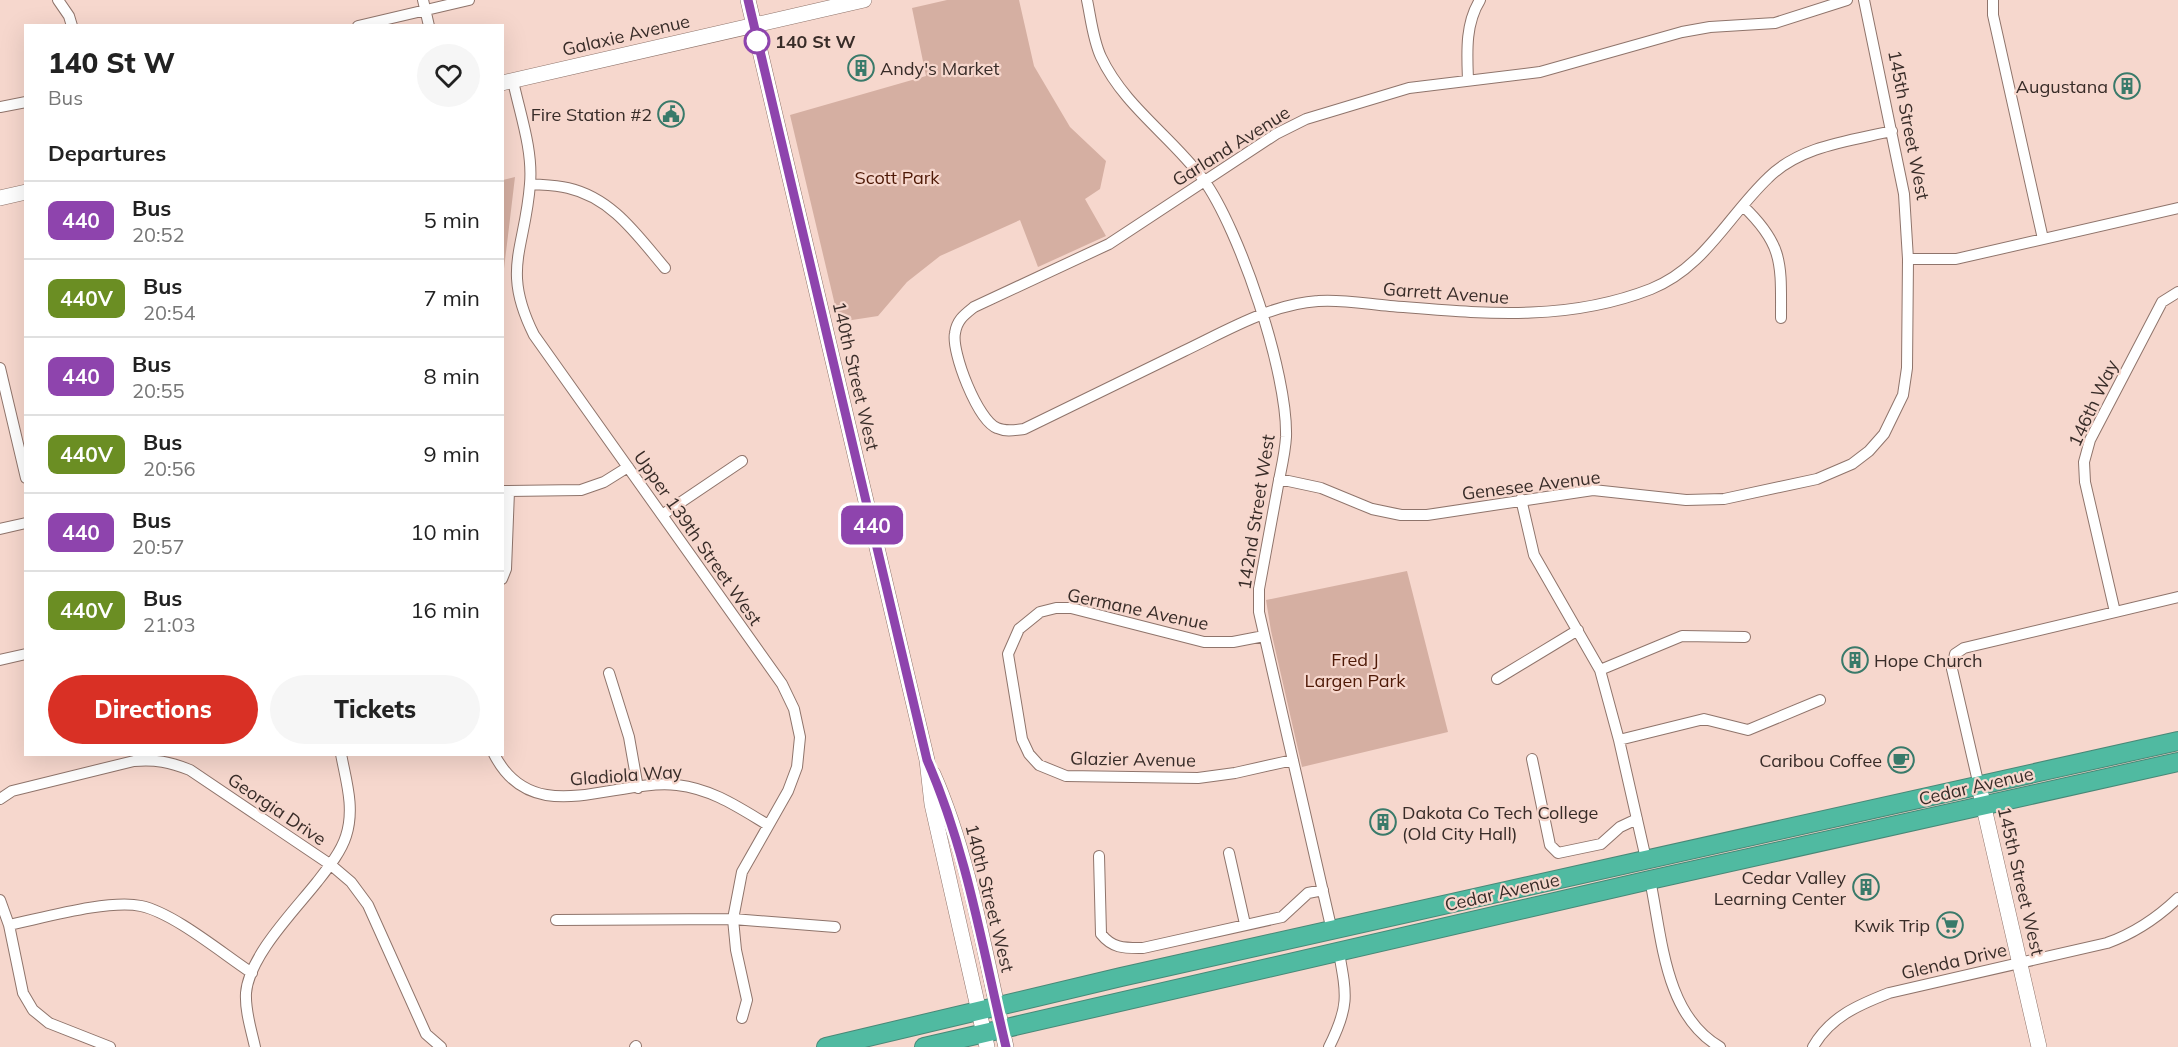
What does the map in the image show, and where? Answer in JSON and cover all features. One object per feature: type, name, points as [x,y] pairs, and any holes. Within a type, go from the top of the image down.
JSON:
[{"type":"highway","name":"Cedar Avenue","points":[[826,1047],[1646,859],[2178,741]]},
{"type":"highway","name":"Cedar Avenue","points":[[924,1047],[995,1039],[1246,974],[1650,880],[2178,762]]},
{"type":"highway","points":[[1339,953],[1345,944],[1357,938],[1398,927],[1449,904]]},
{"type":"highway","points":[[1246,974],[1269,960],[1317,947],[1326,942],[1332,932]]},
{"type":"street","points":[[58,0],[71,24]]},
{"type":"street","points":[[364,24],[424,5],[469,0]]},
{"type":"street","name":"140th Street West","points":[[748,0],[927,760],[946,803],[958,842],[995,1039]]},
{"type":"street","name":"Galaxie Avenue","points":[[508,82],[864,0]]},
{"type":"street","name":"142nd Street West","points":[[1087,0],[1100,55],[1111,76],[1128,97],[1184,154],[1204,181],[1228,223],[1262,314],[1286,412],[1286,440],[1259,590],[1259,612],[1332,932]]},
{"type":"street","points":[[1468,80],[1467,40],[1474,9],[1480,0]]},
{"type":"street","name":"Garland Avenue","points":[[978,408],[954,346],[955,332],[960,318],[974,307],[1109,244],[1276,134],[1306,119],[1408,88],[1540,72],[1691,30],[1775,23],[1847,0]]},
{"type":"street","name":"145th Street West","points":[[1864,0],[1904,194],[1908,259]]},
{"type":"street","points":[[1993,0],[1993,15],[2043,239]]},
{"type":"street","points":[[424,5],[429,24]]},
{"type":"street","name":"Upper 139th Street West","points":[[508,82],[529,152],[530,184],[515,267],[521,309],[534,335],[782,684],[794,709],[800,737],[797,767],[788,790],[742,872],[733,919],[736,950],[747,1000],[742,1018]]},
{"type":"street","points":[[0,107],[24,102]]},
{"type":"street","name":"Garrett Avenue","points":[[978,408],[984,419],[995,428],[1009,431],[1024,429],[1262,314],[1318,301],[1504,315],[1544,313],[1583,307],[1650,289],[1677,276],[1700,258],[1769,176],[1798,157],[1825,146],[1892,131]]},
{"type":"street","points":[[530,184],[569,188],[604,203],[626,222],[665,268]]},
{"type":"street","points":[[0,198],[24,192]]},
{"type":"street","points":[[1743,206],[1764,226],[1777,250],[1781,271],[1781,318]]},
{"type":"street","points":[[1908,259],[1956,259],[2178,208]]},
{"type":"street","name":"Genesee Avenue","points":[[1279,479],[1320,488],[1372,509],[1401,515],[1427,514],[1593,490],[1686,500],[1724,499],[1817,479],[1852,464],[1869,451],[1884,434],[1903,394],[1907,368],[1908,259]]},
{"type":"street","name":"146th Way","points":[[2115,612],[2085,482],[2084,462],[2090,440],[2162,302],[2178,292]]},
{"type":"street","points":[[0,368],[24,470]]},
{"type":"street","points":[[662,515],[742,462]]},
{"type":"street","points":[[504,574],[506,569],[506,491],[581,490],[604,482],[627,467]]},
{"type":"street","points":[[1521,499],[1534,555],[1600,670],[1619,740],[1646,859]]},
{"type":"street","points":[[0,529],[24,524]]},
{"type":"street","points":[[2115,612],[2178,597]]},
{"type":"street","name":"Germane Avenue","points":[[1009,670],[1008,654],[1019,629],[1040,612],[1056,608],[1071,608],[1204,642],[1233,642],[1264,636]]},
{"type":"street","name":"145th Street West","points":[[2039,1047],[1952,669],[1955,654],[1964,648],[2115,612]]},
{"type":"street","points":[[1497,679],[1578,630]]},
{"type":"street","points":[[1600,670],[1682,636],[1745,637]]},
{"type":"street","points":[[0,660],[24,654]]},
{"type":"street","name":"Glazier Avenue","points":[[1009,670],[1022,739],[1029,753],[1039,765],[1066,776],[1198,778],[1235,773],[1293,760]]},
{"type":"street","points":[[609,673],[629,737],[638,788]]},
{"type":"street","points":[[1619,740],[1704,718],[1748,730],[1820,700]]},
{"type":"street","points":[[255,1047],[247,1011],[246,990],[252,973],[264,949],[331,865],[346,836],[351,803],[340,756]]},
{"type":"street","name":"Gladiola Way","points":[[495,756],[513,782],[542,795],[562,797],[673,784],[699,788],[720,796],[768,825]]},
{"type":"street","name":"Georgia Drive","points":[[0,800],[12,791],[134,761],[153,759],[172,762],[190,770],[331,865],[351,882],[368,905],[426,1034],[441,1047]]},
{"type":"street","points":[[1532,759],[1550,845],[1558,853],[1601,844],[1620,827],[1637,819]]},
{"type":"street","points":[[1229,853],[1245,924]]},
{"type":"street","points":[[1099,856],[1101,934],[1108,944],[1120,948],[1143,948],[1282,917],[1308,893],[1323,890]]},
{"type":"street","points":[[1650,880],[1676,996],[1691,1023],[1720,1047]]},
{"type":"street","name":"Glenda Drive","points":[[1813,1047],[1819,1036],[1837,1018],[1858,1004],[1889,993],[2107,943],[2129,935],[2158,917],[2178,898]]},
{"type":"street","points":[[0,900],[9,924],[23,993],[33,1010],[49,1023],[110,1047]]},
{"type":"street","points":[[9,924],[116,905],[141,906],[167,916],[252,973]]},
{"type":"street","points":[[556,920],[733,919],[835,927]]},
{"type":"street","points":[[1329,1047],[1342,1020],[1346,1002],[1339,953]]},
{"type":"green space","name":"Scott Park","points":[[947,0],[1019,0],[1034,66],[1070,127],[1106,161],[1100,189],[1085,199],[1106,236],[1038,267],[1020,220],[940,256],[907,282],[878,316],[839,322],[790,115],[926,76],[912,8]]},
{"type":"green space","points":[[515,177],[504,269],[504,180]]},
{"type":"green space","name":"Fred J Largen Park","points":[[1407,571],[1448,732],[1302,767],[1266,600]]},
{"type":"bus line","name":"440","points":[[748,0],[927,760],[946,803],[958,842],[1006,1047]]},
{"type":"place","name":"140 St W","points":[[757,41]]},
{"type":"place","name":"Andy's Market","points":[[861,68]]},
{"type":"place","name":"Augustana","points":[[2127,86]]},
{"type":"place","name":"Fire Station #2","points":[[671,114]]},
{"type":"place","name":"Hope Church","points":[[1855,660]]},
{"type":"place","name":"Caribou Coffee","points":[[1901,760]]},
{"type":"place","name":"Dakota Co Tech College (Old City Hall)","points":[[1383,822]]},
{"type":"place","name":"Cedar Valley Learning Center","points":[[1866,887]]},
{"type":"place","name":"Kwik Trip","points":[[1950,925]]}]
